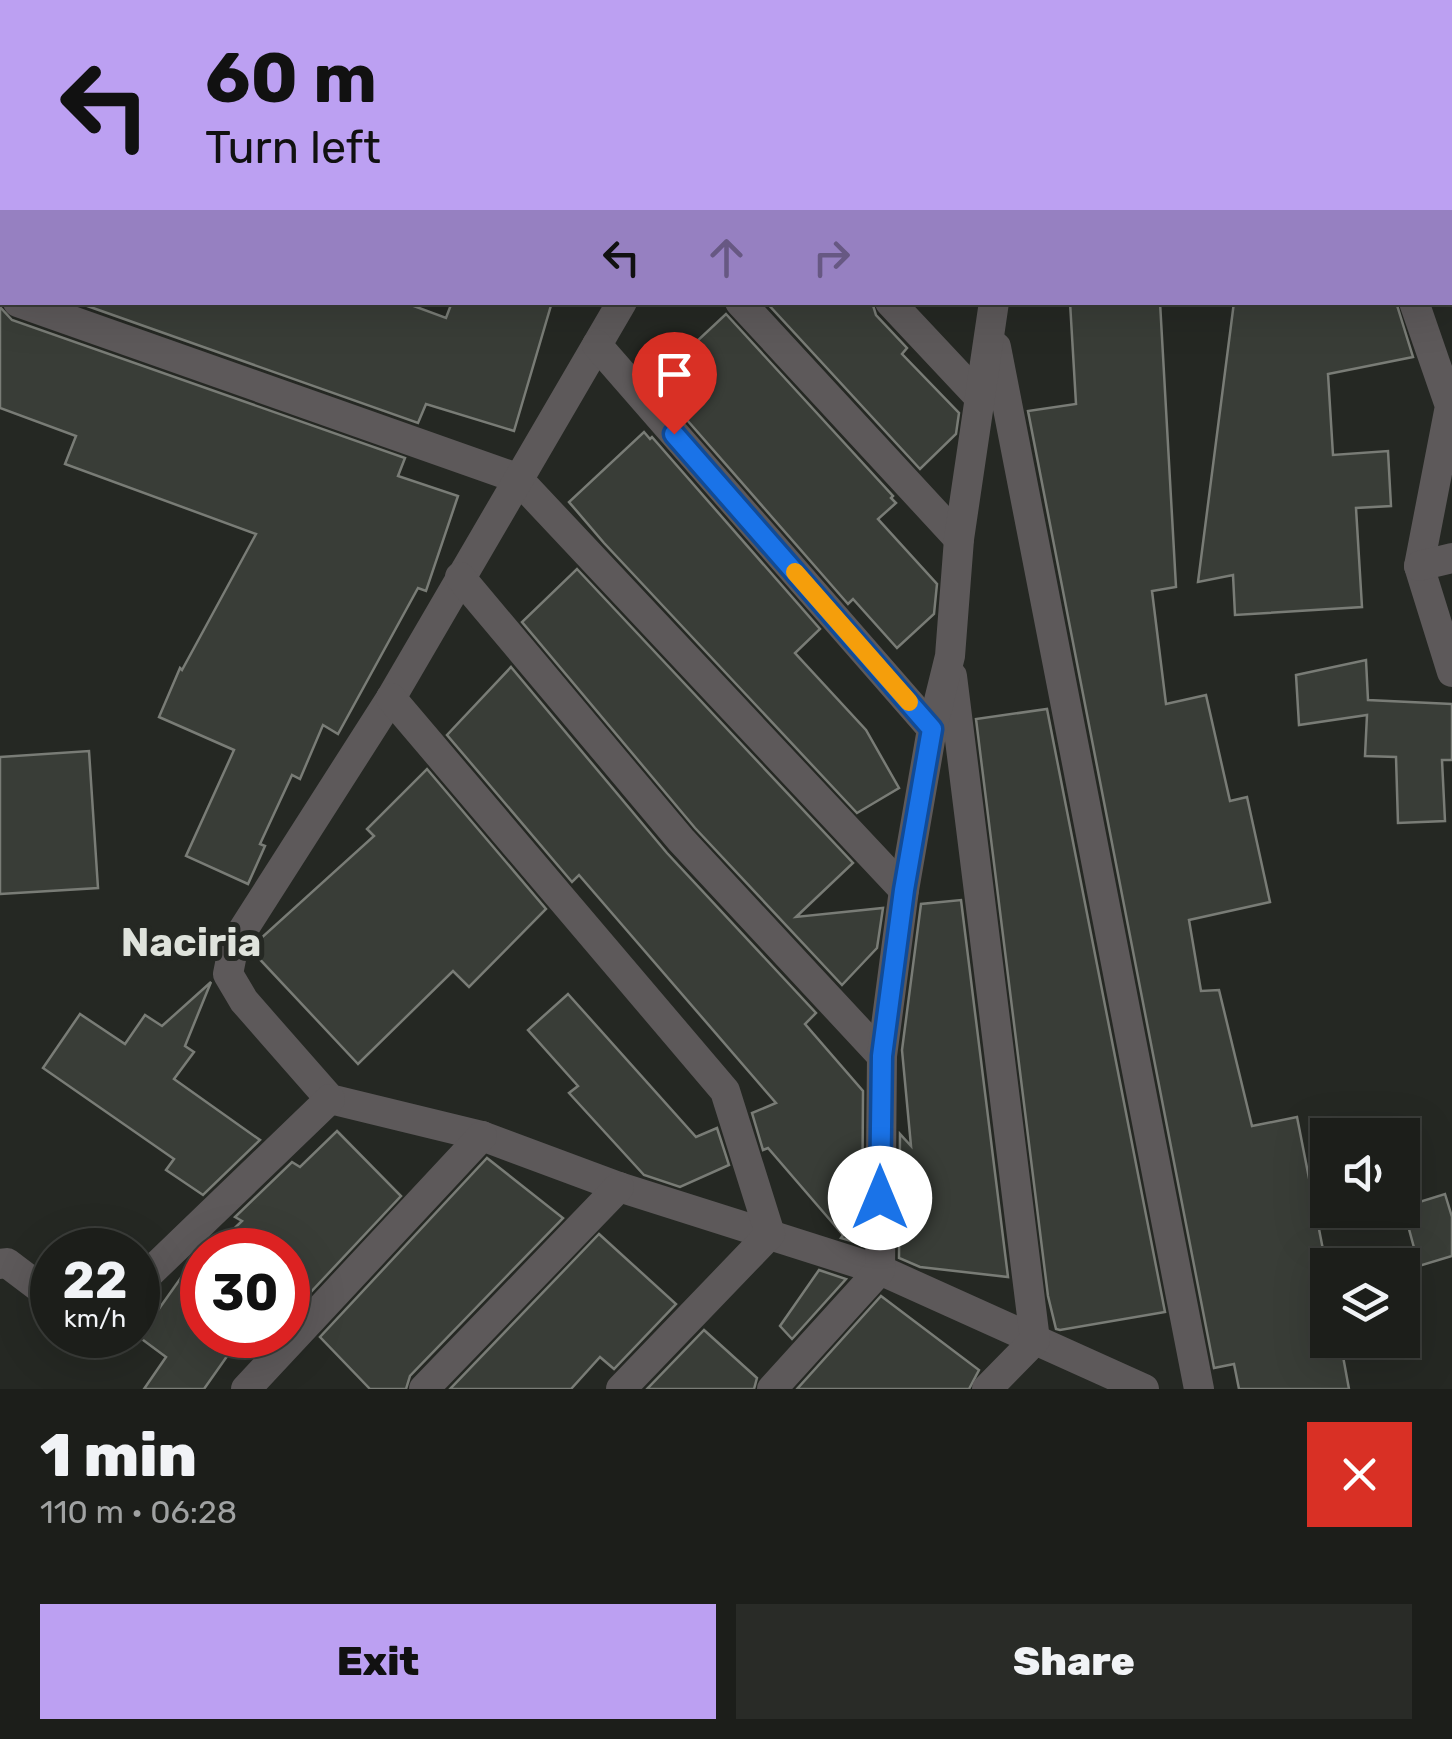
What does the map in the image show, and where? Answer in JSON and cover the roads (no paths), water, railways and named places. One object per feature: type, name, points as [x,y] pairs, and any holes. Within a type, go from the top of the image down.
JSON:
[{"type":"street","points":[[27,305],[517,478],[904,890]]},
{"type":"street","points":[[620,305],[391,698],[234,944],[228,974],[244,1002],[330,1099],[482,1136],[619,1187],[880,1270],[1144,1389]]},
{"type":"street","points":[[743,305],[959,540]]},
{"type":"street","points":[[893,305],[980,399]]},
{"type":"street","points":[[1415,305],[1450,406],[1419,566],[1452,672]]},
{"type":"street","points":[[772,1389],[880,1270],[882,1056],[904,890],[932,729],[950,656],[959,540],[992,314]]},
{"type":"street","points":[[992,314],[1200,1389]]},
{"type":"street","points":[[597,345],[932,729]]},
{"type":"street","points":[[1419,566],[1452,558]]},
{"type":"street","points":[[460,577],[681,840],[882,1056]]},
{"type":"street","points":[[950,656],[1035,1340]]},
{"type":"street","points":[[391,698],[726,1091],[770,1234]]},
{"type":"street","points":[[160,1263],[330,1099]]},
{"type":"street","points":[[246,1389],[482,1136]]},
{"type":"street","points":[[424,1389],[619,1187]]},
{"type":"street","points":[[620,1389],[770,1234]]},
{"type":"street","points":[[0,1264],[7,1263],[30,1280]]},
{"type":"street","points":[[987,1389],[1035,1340]]},
{"type":"district","name":"Naciria","points":[[191,942]]}]
